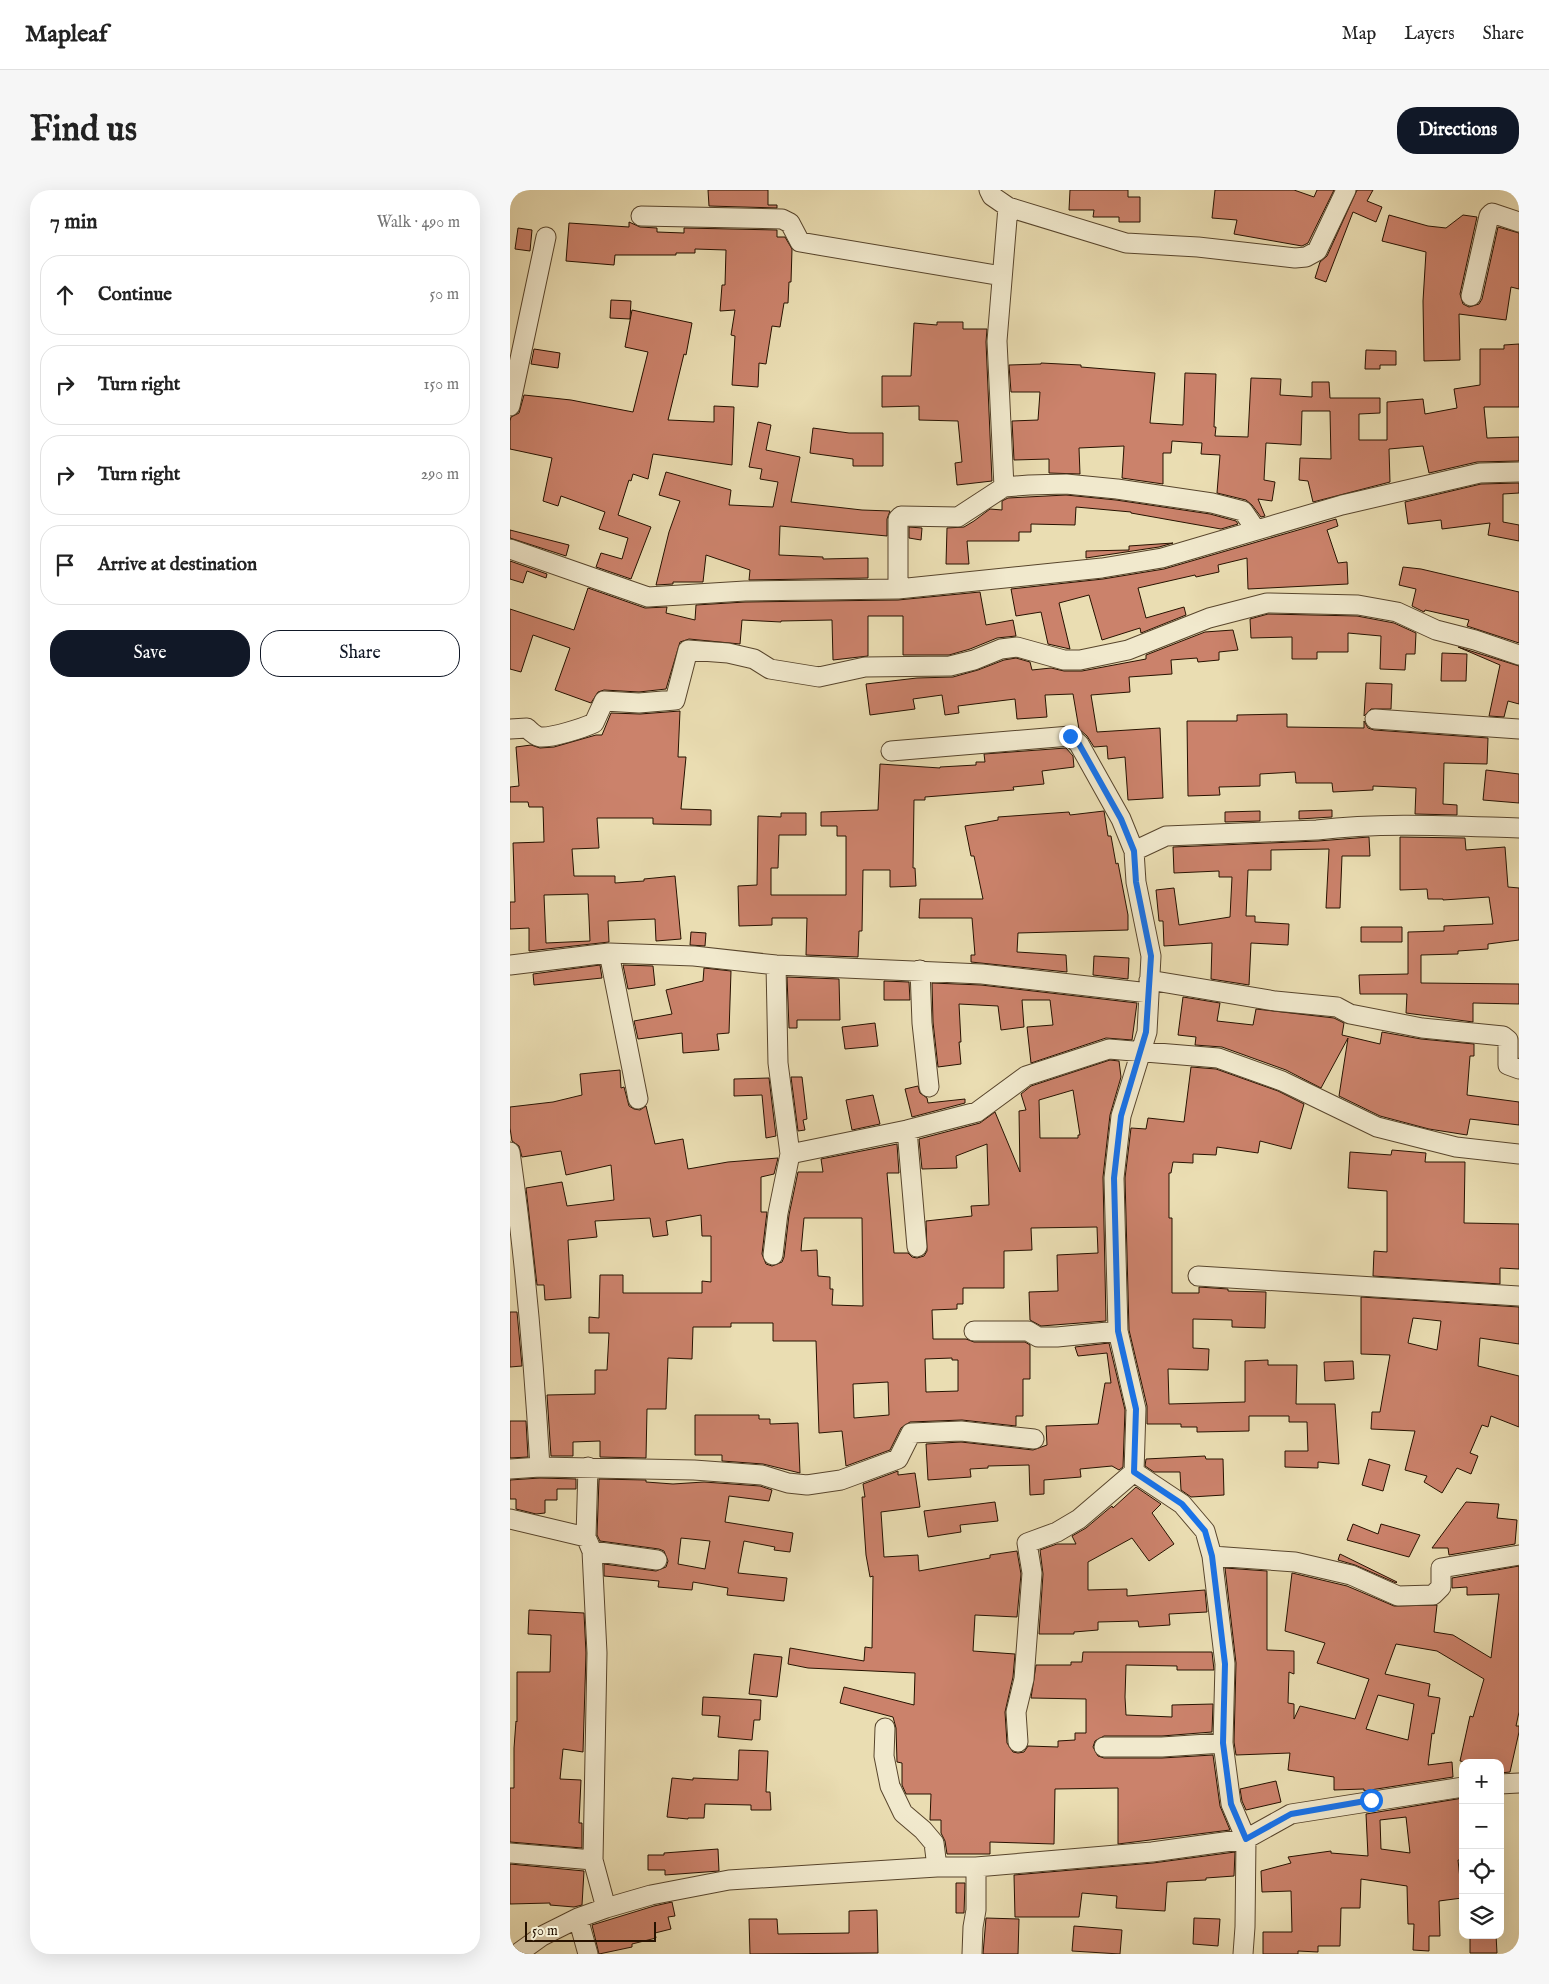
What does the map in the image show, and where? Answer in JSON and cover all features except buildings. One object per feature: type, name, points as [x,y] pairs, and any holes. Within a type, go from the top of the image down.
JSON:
[{"type":"street","points":[[989,190],[992,196],[1008,208],[1126,242],[1198,247],[1295,258],[1306,257],[1317,251],[1346,190]]},
{"type":"street","points":[[1004,487],[997,341],[1008,208]]},
{"type":"street","points":[[1471,296],[1489,216],[1492,213],[1496,213],[1519,222]]},
{"type":"street","points":[[640,216],[782,219],[790,223],[800,242],[1002,276]]},
{"type":"street","points":[[510,406],[546,237]]},
{"type":"street","points":[[510,549],[648,596],[745,591],[898,589],[1102,568],[1162,558],[1342,505],[1480,473],[1519,472]]},
{"type":"street","points":[[898,589],[898,519],[901,516],[958,517],[1004,487],[1029,484],[1066,484],[1117,489],[1212,503],[1243,511],[1256,530]]},
{"type":"street","points":[[510,729],[527,728],[534,735],[542,737],[582,728],[594,723],[604,701],[639,703],[675,700],[688,650],[728,653],[754,659],[770,669],[819,677],[865,667],[950,666],[974,660],[1001,649],[1017,647],[1064,660],[1080,660],[1128,650],[1209,618],[1267,603],[1358,605],[1397,612],[1436,630],[1476,640],[1519,655]]},
{"type":"street","points":[[1376,719],[1519,729]]},
{"type":"street","points":[[892,751],[1070,736],[1079,744],[1121,819],[1134,851],[1136,882],[1151,956],[1146,1032],[1121,1116],[1114,1178],[1118,1331],[1136,1409],[1134,1472],[1079,1519],[1057,1532],[1027,1543],[1032,1572],[1024,1679],[1016,1712],[1018,1742]]},
{"type":"street","points":[[1134,851],[1166,836],[1369,826],[1418,825],[1519,828]]},
{"type":"street","points":[[510,965],[609,953],[694,956],[776,966],[920,970],[1149,986],[1337,1007],[1350,1014],[1422,1028],[1503,1036],[1508,1040],[1508,1065],[1519,1069]]},
{"type":"street","points":[[609,953],[638,1099]]},
{"type":"street","points":[[774,1255],[778,1213],[790,1154],[778,1063],[776,966]]},
{"type":"street","points":[[920,970],[922,1023],[930,1087]]},
{"type":"street","points":[[790,1154],[908,1130],[977,1112],[1026,1076],[1109,1049],[1218,1058],[1282,1081],[1377,1127],[1456,1146],[1519,1154]]},
{"type":"street","points":[[908,1130],[917,1247]]},
{"type":"street","points":[[510,1152],[529,1317],[540,1467]]},
{"type":"street","points":[[1198,1276],[1519,1296]]},
{"type":"street","points":[[974,1332],[1028,1331],[1038,1337],[1057,1337],[1118,1331]]},
{"type":"street","points":[[510,1469],[540,1467],[694,1470],[762,1474],[788,1483],[807,1485],[841,1480],[898,1459],[911,1433],[962,1431],[1034,1438]]},
{"type":"street","points":[[588,1468],[589,1544],[597,1653],[592,1860],[606,1908]]},
{"type":"street","points":[[1134,1472],[1182,1504],[1205,1531],[1212,1556],[1225,1664],[1223,1743],[1231,1804],[1246,1839],[1243,1954]]},
{"type":"street","points":[[510,1518],[589,1544],[657,1560]]},
{"type":"street","points":[[1212,1556],[1295,1562],[1351,1575],[1398,1596],[1433,1595],[1441,1588],[1441,1568],[1519,1555]]},
{"type":"street","points":[[885,1728],[884,1756],[890,1786],[903,1813],[924,1830],[934,1842],[937,1867]]},
{"type":"street","points":[[1104,1747],[1162,1747],[1223,1743]]},
{"type":"street","points":[[1504,1784],[1519,1783]]},
{"type":"street","points":[[517,1954],[542,1936],[578,1918],[606,1908],[651,1896],[729,1880],[937,1867],[976,1867],[1152,1852],[1246,1839],[1291,1814],[1459,1788]]},
{"type":"street","points":[[510,1853],[592,1860]]},
{"type":"street","points":[[972,1954],[976,1910],[976,1867]]},
{"type":"street","points":[[578,1918],[588,1954]]},
{"type":"route","points":[[1070,736],[1079,744],[1121,819],[1134,851],[1140,909],[1151,956],[1146,1032],[1121,1116],[1114,1178],[1118,1331],[1136,1409],[1134,1472],[1182,1504],[1205,1531],[1212,1556],[1225,1664],[1223,1743],[1231,1804],[1246,1839],[1291,1814],[1371,1800]]}]
